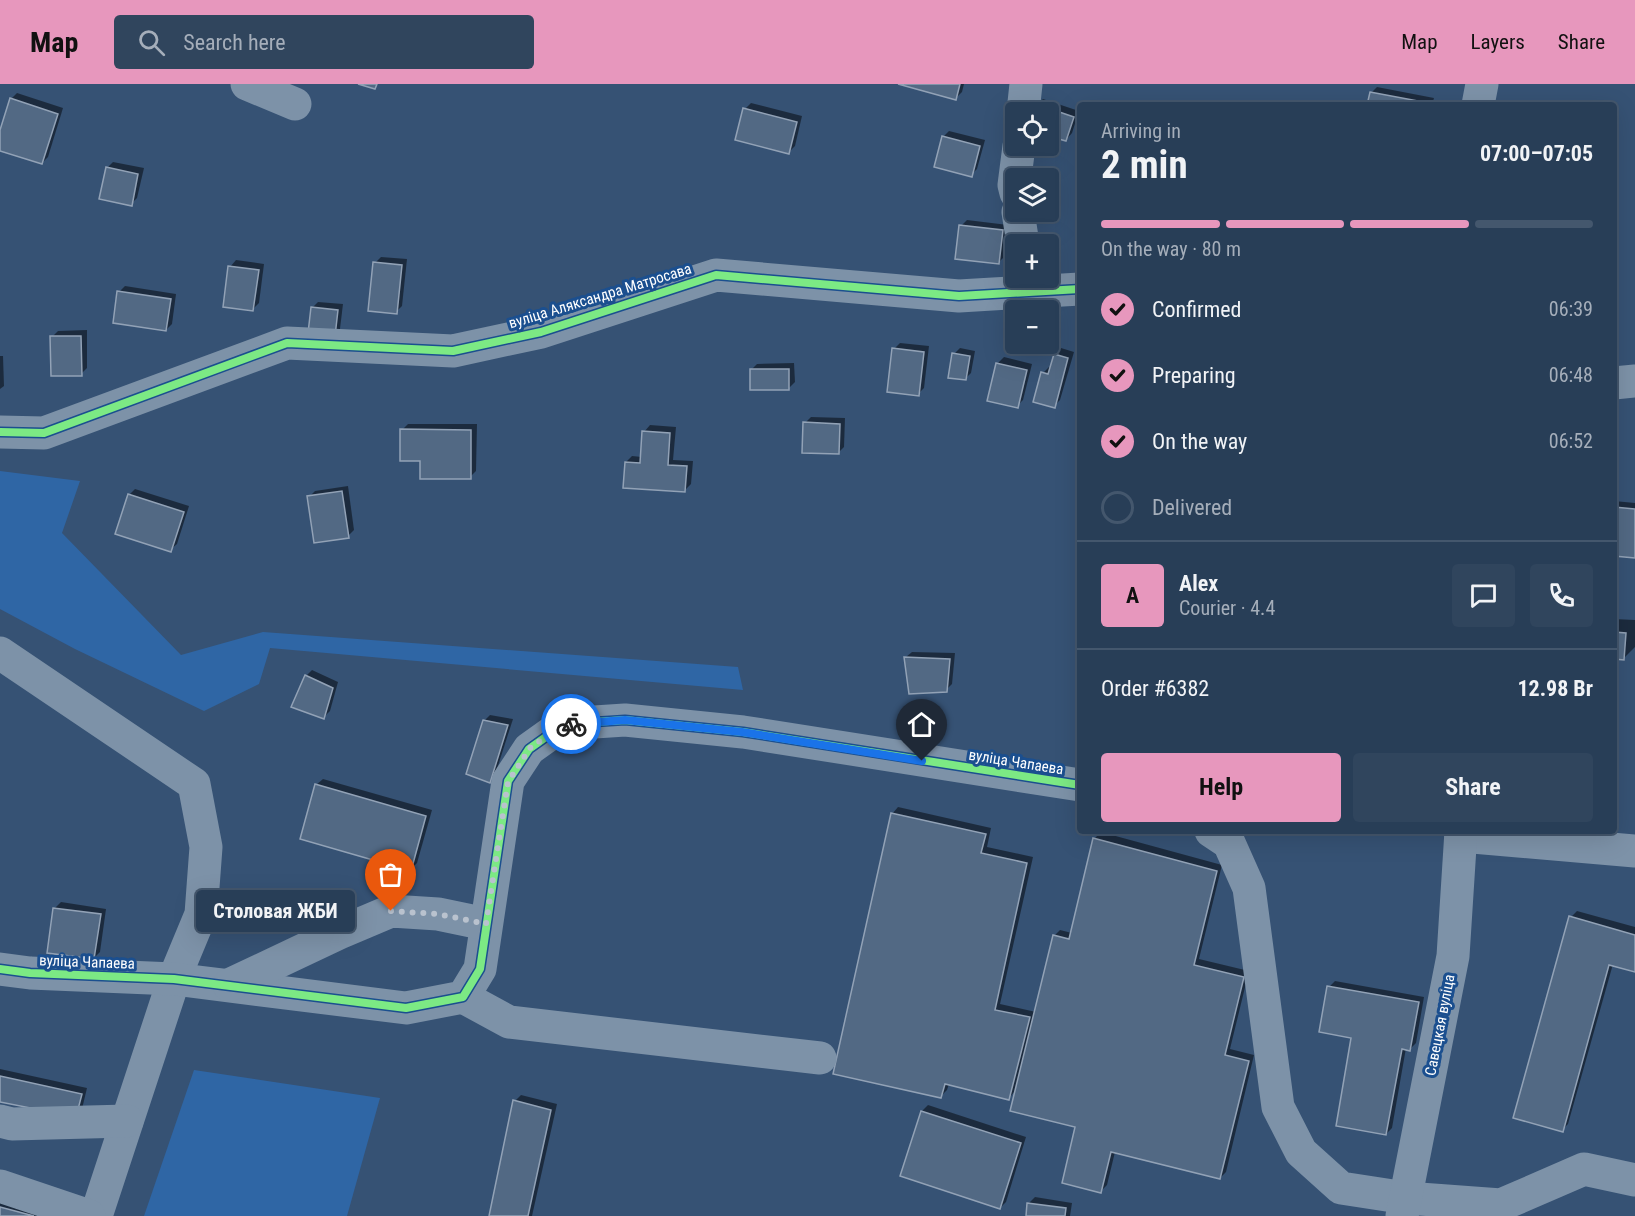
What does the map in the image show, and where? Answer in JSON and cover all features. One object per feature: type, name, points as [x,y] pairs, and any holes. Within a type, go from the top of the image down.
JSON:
[{"type":"street","points":[[247,84],[295,104]]},
{"type":"street","points":[[1024,102],[1026,84]]},
{"type":"street","points":[[1479,102],[1482,84]]},
{"type":"street","name":"вуліца Аляксандра Матросава","points":[[0,432],[44,433],[287,343],[453,351],[541,332],[716,275],[959,296],[1006,288]]},
{"type":"street","name":"вуліца Аляксандра Матросава","points":[[1059,287],[1077,289]]},
{"type":"street","points":[[1617,383],[1635,381]]},
{"type":"street","points":[[0,653],[194,784],[206,847],[201,914],[174,979],[96,1216]]},
{"type":"street","name":"вуліца Чапаева","points":[[0,969],[30,973],[174,979],[406,1008],[463,997],[480,969],[508,782],[530,748],[564,724],[625,720],[742,732],[1077,785]]},
{"type":"street","points":[[1216,834],[1229,843],[1249,888],[1278,1107],[1301,1152],[1341,1188],[1404,1207],[1501,1205],[1584,1169],[1635,1180]]},
{"type":"street","points":[[1461,834],[1635,851]]},
{"type":"street","name":"Савецкая вуліца","points":[[1404,1207],[1453,956],[1461,834]]},
{"type":"street","points":[[229,985],[391,911],[438,914],[486,924]]},
{"type":"street","points":[[463,997],[509,1022],[820,1058]]},
{"type":"street","points":[[0,1122],[12,1124],[127,1121]]},
{"type":"street","points":[[0,1186],[89,1216]]},
{"type":"shaded area","points":[[0,471],[80,481],[62,533],[181,655],[263,632],[738,667],[743,690],[270,648],[259,684],[204,711],[75,649],[0,609]]},
{"type":"shaded area","points":[[194,1070],[380,1098],[347,1216],[144,1216]]},
{"type":"building","points":[[358,84],[377,84],[375,89]]},
{"type":"building","points":[[898,84],[960,84],[956,100]]},
{"type":"building","points":[[1370,92],[1424,102],[1368,102]]},
{"type":"building","points":[[10,98],[58,114],[42,164],[0,151],[0,130]]},
{"type":"building","points":[[743,108],[797,122],[789,154],[735,140]]},
{"type":"building","points":[[1059,112],[1074,117],[1066,141],[1059,139]]},
{"type":"building","points":[[942,136],[980,146],[972,177],[934,167]]},
{"type":"building","points":[[106,167],[138,174],[132,206],[99,199]]},
{"type":"building","points":[[959,225],[1003,230],[999,264],[955,259]]},
{"type":"building","points":[[373,262],[402,265],[397,314],[368,311]]},
{"type":"building","points":[[228,266],[259,270],[253,311],[223,307]]},
{"type":"building","points":[[117,291],[171,299],[166,331],[113,323]]},
{"type":"building","points":[[311,307],[338,310],[334,345],[307,342]]},
{"type":"building","points":[[50,336],[81,336],[82,376],[51,376]]},
{"type":"building","points":[[892,348],[924,352],[919,396],[887,392]]},
{"type":"building","points":[[952,353],[970,356],[966,380],[948,378]]},
{"type":"building","points":[[1054,354],[1068,358],[1055,408],[1033,402],[1041,372],[1048,374]]},
{"type":"building","points":[[996,363],[1027,370],[1018,408],[987,401]]},
{"type":"building","points":[[750,369],[789,369],[789,390],[750,390]]},
{"type":"building","points":[[803,422],[840,424],[839,454],[802,453]]},
{"type":"building","points":[[400,429],[471,430],[471,479],[420,479],[420,461],[400,461]]},
{"type":"building","points":[[642,431],[670,433],[668,465],[687,466],[685,492],[623,488],[625,462],[640,463]]},
{"type":"building","points":[[342,491],[349,538],[314,543],[307,496]]},
{"type":"building","points":[[128,494],[184,512],[171,552],[115,534]]},
{"type":"building","points":[[1617,507],[1635,509],[1635,558],[1617,556]]},
{"type":"building","points":[[1617,632],[1626,633],[1624,660],[1617,659]]},
{"type":"building","points":[[904,657],[950,659],[947,692],[909,694]]},
{"type":"building","points":[[305,675],[333,688],[324,719],[291,707]]},
{"type":"building","points":[[483,720],[508,725],[490,783],[466,774]]},
{"type":"building","points":[[315,784],[426,816],[411,871],[300,839]]},
{"type":"building","points":[[891,813],[986,834],[981,853],[1027,863],[995,1010],[1030,1017],[1009,1100],[945,1084],[941,1098],[833,1074]]},
{"type":"building","points":[[1093,838],[1217,871],[1194,965],[1244,977],[1225,1055],[1249,1061],[1220,1179],[1111,1152],[1101,1193],[1062,1183],[1075,1127],[1010,1111],[1053,935],[1069,939]]},
{"type":"building","points":[[53,908],[101,914],[94,959],[47,953]]},
{"type":"building","points":[[1569,916],[1635,935],[1635,972],[1609,965],[1563,1132],[1513,1118]]},
{"type":"building","points":[[1327,986],[1419,1002],[1410,1051],[1402,1049],[1386,1135],[1336,1126],[1351,1038],[1319,1032]]},
{"type":"building","points":[[0,1076],[82,1094],[76,1117],[0,1102]]},
{"type":"building","points":[[513,1100],[551,1110],[528,1216],[489,1216]]},
{"type":"building","points":[[921,1111],[1021,1143],[1000,1209],[900,1176]]},
{"type":"building","points":[[1027,1203],[1066,1208],[1065,1216],[1026,1216]]},
{"type":"building","points":[[0,1207],[34,1216],[0,1216]]},
{"type":"cycle path","points":[[0,432],[44,433],[287,343],[453,351],[541,332],[716,275],[959,296],[1077,289]]},
{"type":"cycle path","points":[[0,969],[30,973],[174,979],[406,1008],[463,997],[480,969],[508,781],[529,749],[564,724],[625,720],[743,732],[1077,785]]},
{"type":"way so far","points":[[391,911],[438,914],[486,924],[508,782],[530,748],[564,724],[571,724]]},
{"type":"place","name":"Столовая ЖБИ","points":[[391,911]]},
{"type":"route","points":[[571,724],[625,720],[742,732],[922,761]]}]
